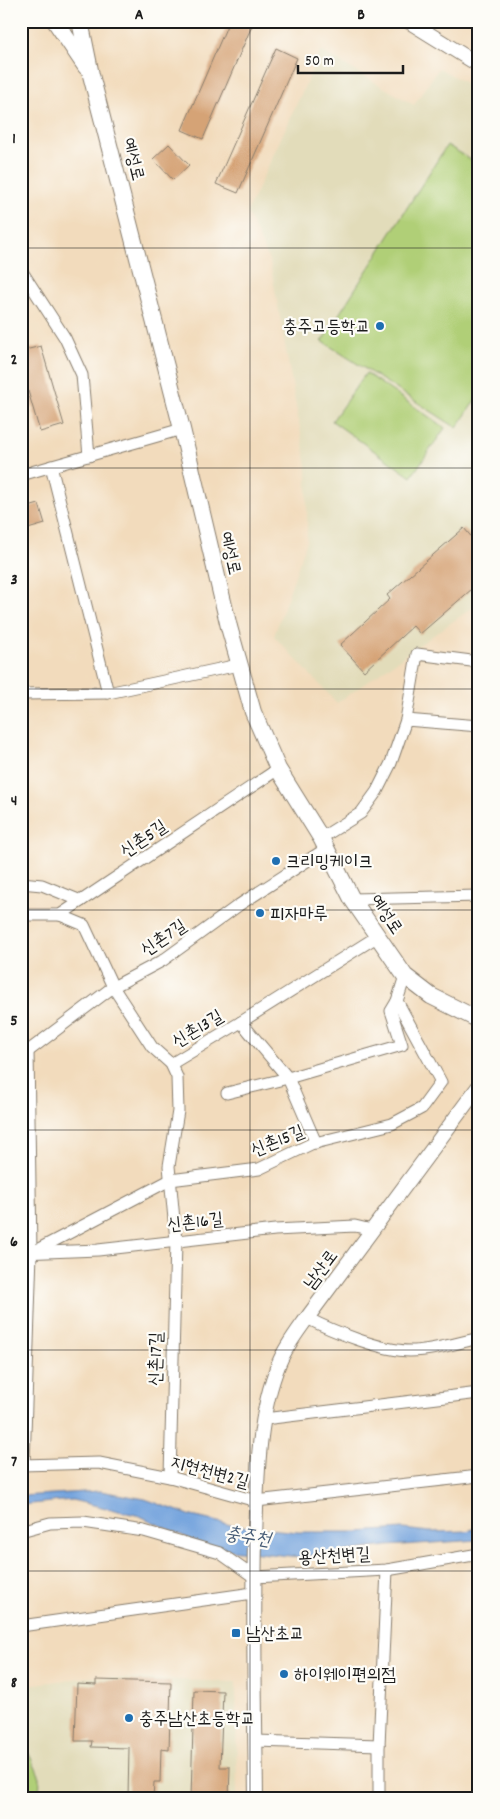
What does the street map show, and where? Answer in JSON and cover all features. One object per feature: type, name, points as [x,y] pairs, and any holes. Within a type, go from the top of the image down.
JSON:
[{"type":"main road","points":[[55,21],[91,75]]},
{"type":"main road","name":"예성로","points":[[80,21],[91,75],[182,429],[238,664],[253,712],[278,769],[324,843],[352,899],[405,976],[431,996],[479,1020]]},
{"type":"street","points":[[88,21],[91,75]]},
{"type":"street","points":[[408,21],[479,65]]},
{"type":"street","points":[[21,270],[66,338],[82,376],[89,456]]},
{"type":"street","points":[[21,475],[182,429]]},
{"type":"street","points":[[51,466],[108,693]]},
{"type":"street","name":"신촌7길","points":[[25,1054],[113,987],[162,961],[361,814],[377,791],[391,763],[406,720],[417,654],[479,662]]},
{"type":"street","points":[[21,694],[108,693],[238,664]]},
{"type":"street","points":[[406,720],[479,726]]},
{"type":"street","name":"신촌5길","points":[[60,915],[278,769]]},
{"type":"street","points":[[21,882],[42,885],[81,901]]},
{"type":"street","points":[[352,899],[479,896]]},
{"type":"street","points":[[21,915],[60,915]]},
{"type":"street","name":"신촌13길","points":[[60,915],[84,925],[113,987],[152,1047],[172,1064],[378,936]]},
{"type":"street","points":[[227,1094],[402,1045],[391,1011],[397,1001],[405,976]]},
{"type":"street","name":"신촌15길","points":[[26,1253],[170,1180],[259,1169],[316,1143],[392,1124],[422,1108],[441,1082],[397,1001]]},
{"type":"street","points":[[242,1022],[288,1078],[316,1143]]},
{"type":"street","points":[[23,1465],[26,1253],[25,1054]]},
{"type":"street","name":"신촌17길","points":[[170,1477],[176,1241],[169,1166],[178,1110],[177,1077],[172,1064]]},
{"type":"street","name":"남산로","points":[[254,1577],[259,1460],[267,1404],[279,1363],[288,1344],[479,1086]]},
{"type":"street","name":"신촌16길","points":[[26,1253],[98,1250],[293,1229],[355,1226],[372,1230]]},
{"type":"street","points":[[21,1276],[26,1253]]},
{"type":"street","points":[[307,1318],[330,1330],[393,1349],[410,1351],[479,1338]]},
{"type":"street","points":[[264,1420],[479,1393]]},
{"type":"street","name":"지현천변2길","points":[[23,1465],[99,1463],[170,1477],[256,1501],[479,1476]]},
{"type":"street","points":[[21,1531],[50,1524],[83,1522],[144,1531],[220,1554],[254,1577],[256,1798]]},
{"type":"street","name":"용산천변길","points":[[254,1577],[387,1570],[479,1554]]},
{"type":"street","points":[[379,1798],[379,1745],[387,1570]]},
{"type":"street","points":[[21,1626],[254,1593]]},
{"type":"street","points":[[256,1741],[379,1745]]},
{"type":"shaded area","name":"충주고등학교","points":[[321,51],[414,105],[439,68],[479,91],[479,603],[337,703],[274,636],[307,541],[307,467],[270,262],[247,212]]},
{"type":"shaded area","name":"충주남산초등학교","points":[[89,1677],[236,1682],[237,1798],[21,1798],[21,1686]]},
{"type":"green space","points":[[447,145],[479,165],[479,394],[457,428],[322,341]]},
{"type":"green space","points":[[366,373],[445,428],[411,477],[332,421]]},
{"type":"green space","points":[[21,1746],[27,1750],[40,1777],[39,1798],[21,1798]]},
{"type":"water","name":"충주천","points":[[100,1491],[145,1499],[192,1516],[231,1525],[298,1532],[357,1532],[403,1529],[430,1532],[467,1531],[479,1527],[479,1540],[386,1546],[300,1557],[209,1548],[140,1516],[72,1500],[21,1505],[21,1496]]},
{"type":"building","points":[[229,21],[254,21],[203,139],[182,130]]},
{"type":"building","points":[[276,48],[297,58],[238,193],[216,184]]},
{"type":"building","points":[[169,144],[189,165],[173,180],[153,159]]},
{"type":"building","points":[[41,346],[64,425],[40,432],[21,367],[21,351]]},
{"type":"building","points":[[39,504],[45,524],[21,531],[21,509]]},
{"type":"building","points":[[464,528],[479,546],[479,597],[472,589],[420,634],[413,626],[364,671],[340,645],[390,599],[387,595]]},
{"type":"building","points":[[96,1680],[171,1682],[169,1750],[161,1749],[160,1782],[154,1782],[153,1798],[128,1798],[129,1748],[91,1747],[92,1741],[75,1741],[77,1684],[96,1685]]},
{"type":"building","points":[[194,1690],[223,1691],[220,1767],[230,1767],[229,1798],[191,1798]]},
{"type":"place","name":"충주고등학교","points":[[380,326]]},
{"type":"place","name":"크리밍케이크","points":[[276,861]]},
{"type":"place","name":"피자마루","points":[[260,913]]},
{"type":"place","name":"남산초교","points":[[236,1633]]},
{"type":"place","name":"하이웨이편의점","points":[[284,1674]]},
{"type":"place","name":"충주남산초등학교","points":[[129,1718]]}]
